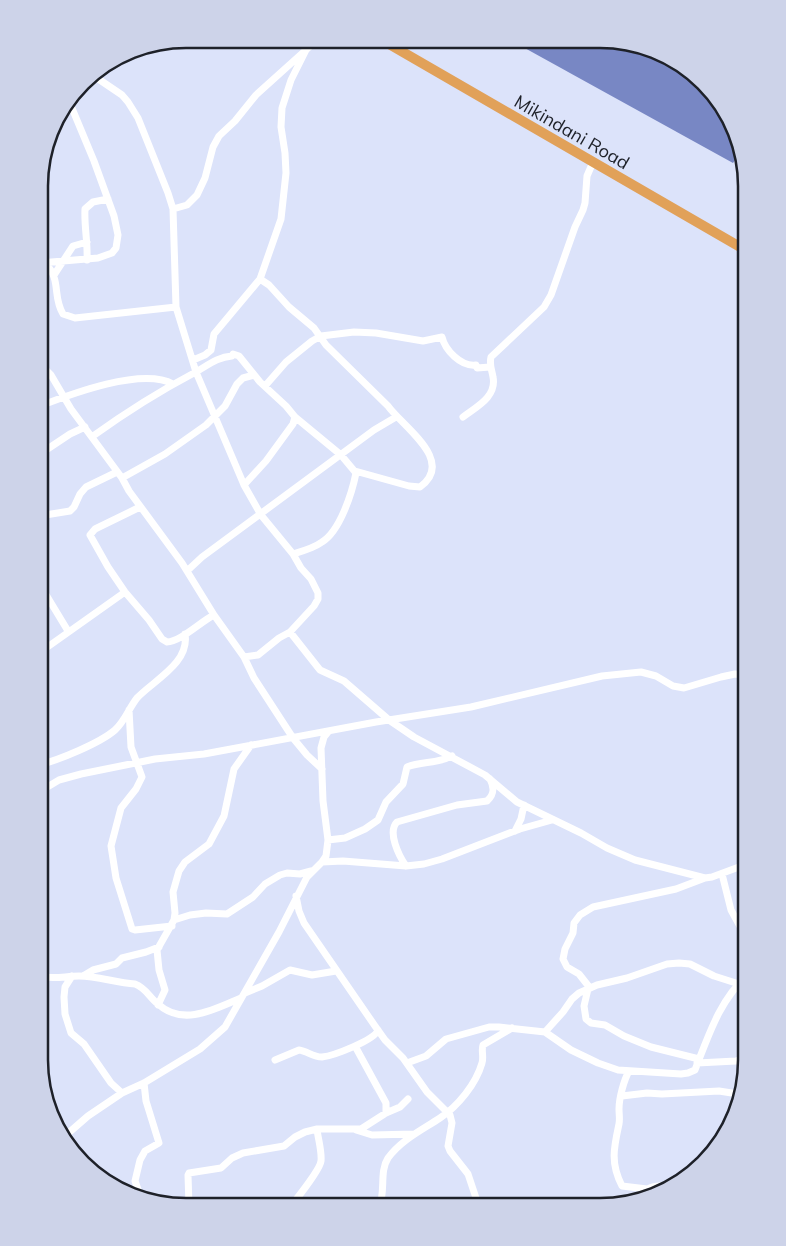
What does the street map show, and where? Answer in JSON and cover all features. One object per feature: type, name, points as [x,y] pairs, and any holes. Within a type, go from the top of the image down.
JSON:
[{"type":"highway","name":"Mikindani Road","points":[[396,48],[738,246]]},
{"type":"street","points":[[174,210],[186,205],[197,195],[205,178],[212,147],[220,136],[256,95],[306,50]]},
{"type":"street","points":[[193,360],[206,355],[211,350],[214,334],[260,279],[281,219],[286,173],[281,127],[282,108],[291,80],[306,50]]},
{"type":"street","points":[[98,80],[116,90],[134,110],[174,210],[176,307],[196,372],[244,485],[261,515],[293,554],[317,590],[318,596],[314,606],[290,632],[258,654],[244,657]]},
{"type":"street","points":[[48,263],[87,260],[108,255],[114,252],[116,248],[117,228],[108,199],[72,108]]},
{"type":"street","points":[[463,417],[491,394],[494,382],[490,366],[491,358],[532,320],[544,307],[551,295],[583,210],[587,176],[593,162]]},
{"type":"street","points":[[87,260],[87,242],[84,227],[85,207],[93,202],[108,199]]},
{"type":"street","points":[[54,275],[74,246],[87,242]]},
{"type":"street","points":[[48,269],[54,275],[61,310],[63,314],[71,317],[176,307]]},
{"type":"street","points":[[93,436],[154,394],[222,357],[232,356],[233,354],[239,356],[254,375],[295,417],[341,455],[355,471],[409,486],[420,487],[423,485],[432,468],[428,450],[388,406],[326,344],[308,322],[289,307],[269,285],[260,279]]},
{"type":"street","points":[[265,386],[286,362],[312,341],[321,336],[354,332],[376,333],[423,341],[442,337],[449,352],[460,360],[472,366],[476,365],[477,368],[490,366]]},
{"type":"street","points":[[48,373],[120,475],[140,507],[187,571],[214,616],[244,657],[254,678],[293,738],[322,769]]},
{"type":"street","points":[[48,514],[70,510],[86,488],[165,454],[206,425],[229,402],[239,381],[254,375]]},
{"type":"street","points":[[48,403],[76,392],[119,382],[155,378],[174,384]]},
{"type":"street","points":[[244,485],[266,461],[293,424],[295,417]]},
{"type":"street","points":[[187,571],[202,557],[374,430],[396,417]]},
{"type":"street","points":[[48,449],[68,435],[85,427]]},
{"type":"street","points":[[293,554],[324,542],[334,529],[351,492],[355,471]]},
{"type":"street","points":[[140,507],[95,529],[90,535],[108,567],[125,592],[164,641],[171,642],[214,616]]},
{"type":"street","points":[[48,646],[125,592]]},
{"type":"street","points":[[48,596],[68,631]]},
{"type":"street","points":[[290,632],[320,670],[344,681],[389,720],[414,737],[490,778],[524,805],[635,860],[704,878]]},
{"type":"street","points":[[48,762],[74,752],[107,735],[119,725],[136,700],[180,658],[186,647],[185,634]]},
{"type":"street","points":[[48,787],[71,776],[169,757],[204,754],[471,707],[602,676],[621,673],[648,673],[673,686],[684,688],[721,677],[738,674]]},
{"type":"street","points":[[130,710],[130,744],[141,773],[140,782],[121,808],[111,846],[116,878],[132,929],[173,923],[190,915],[206,913],[227,914],[245,900],[253,897],[265,884],[280,875],[287,873],[304,874],[312,871]]},
{"type":"street","points":[[69,1133],[88,1116],[122,1093],[144,1083],[188,1057],[214,1039],[225,1027],[307,876],[326,856],[328,840],[323,801],[320,748],[328,732]]},
{"type":"street","points":[[158,1005],[165,990],[158,967],[157,953],[173,923],[175,914],[173,892],[179,871],[185,862],[209,844],[224,816],[234,769],[251,745]]},
{"type":"street","points":[[328,840],[348,836],[363,830],[378,820],[386,802],[403,784],[407,767],[429,762],[440,762],[452,756]]},
{"type":"street","points":[[406,866],[395,842],[392,828],[394,825],[403,820],[433,811],[487,800],[492,795],[493,790],[490,778]]},
{"type":"street","points":[[515,831],[524,805]]},
{"type":"street","points":[[322,862],[343,861],[406,866],[424,864],[515,831],[552,820]]},
{"type":"street","points":[[589,989],[579,974],[568,967],[563,959],[564,949],[573,932],[574,923],[580,915],[593,907],[676,889],[738,868]]},
{"type":"street","points":[[722,874],[731,910],[738,923]]},
{"type":"street","points":[[296,896],[299,912],[304,924],[336,971],[378,1030],[407,1063],[428,1092],[450,1114],[453,1120],[448,1146],[450,1152],[468,1174],[475,1198]]},
{"type":"street","points":[[105,980],[122,958],[159,947]]},
{"type":"street","points":[[545,1032],[576,996],[589,989],[667,964],[680,963],[694,966],[714,976],[738,983]]},
{"type":"street","points":[[83,976],[93,970],[116,964]]},
{"type":"street","points":[[48,978],[83,976],[142,987],[166,1011],[189,1016],[208,1012],[290,970],[312,975],[336,971]]},
{"type":"street","points":[[72,976],[65,987],[64,997],[65,1014],[71,1032],[84,1044],[112,1083],[122,1093]]},
{"type":"street","points":[[407,1063],[426,1056],[450,1038],[489,1027],[512,1027],[545,1032],[571,1050],[618,1070],[680,1074],[691,1072],[695,1070],[720,1010],[738,987]]},
{"type":"street","points":[[589,989],[584,1006],[586,1019],[591,1023],[605,1025],[627,1038],[698,1061],[738,1060]]},
{"type":"street","points":[[382,1198],[386,1163],[392,1154],[414,1134],[447,1112],[468,1090],[482,1063],[483,1044],[512,1027]]},
{"type":"street","points":[[275,1060],[296,1050],[303,1050],[315,1056],[323,1057],[355,1046],[373,1037],[377,1034],[378,1030]]},
{"type":"street","points":[[355,1046],[386,1103],[386,1113]]},
{"type":"street","points":[[629,1071],[622,1086],[622,1096],[619,1105],[620,1122],[613,1156],[620,1182],[624,1187],[655,1187]]},
{"type":"street","points":[[138,1190],[135,1181],[140,1160],[145,1151],[159,1143],[146,1101],[144,1083]]},
{"type":"street","points":[[622,1096],[647,1093],[719,1091],[734,1093]]},
{"type":"street","points":[[355,1130],[363,1128],[386,1113],[400,1107],[408,1099]]},
{"type":"street","points":[[189,1198],[189,1173],[221,1168],[238,1154],[284,1146],[299,1135],[317,1129],[355,1130],[372,1135],[414,1134]]},
{"type":"street","points":[[297,1198],[316,1174],[320,1164],[317,1129]]},
{"type":"street","points":[[642,1192],[647,1188]]},
{"type":"water","points":[[525,48],[618,49],[636,52],[669,66],[698,88],[720,117],[734,150],[736,159],[733,163]]}]
